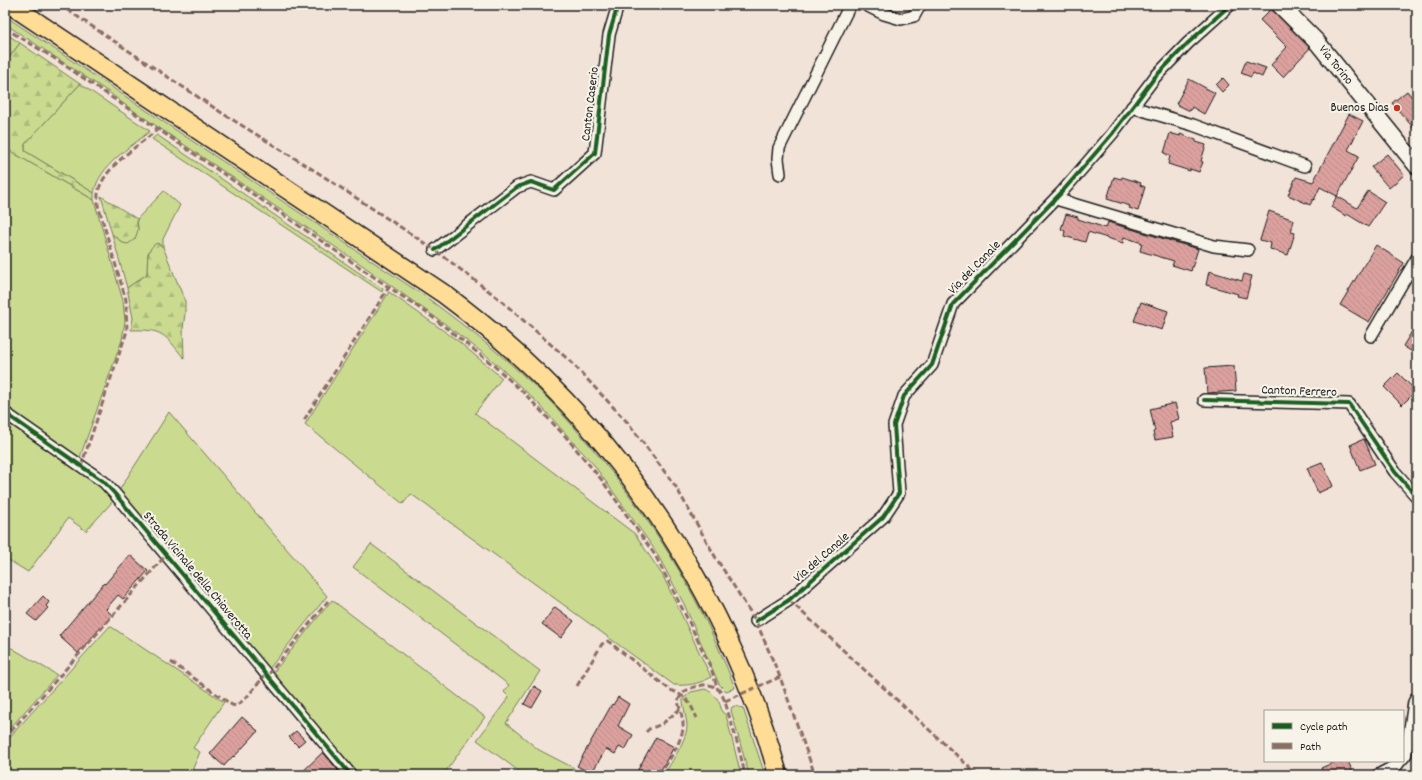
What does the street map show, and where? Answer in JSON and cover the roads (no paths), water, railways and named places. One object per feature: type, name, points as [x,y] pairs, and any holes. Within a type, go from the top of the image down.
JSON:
[{"type":"main road","points":[[11,5],[444,294],[498,336],[581,416],[610,450],[657,514],[703,588],[720,621],[755,701],[778,775]]},
{"type":"street","name":"Canton Caserio","points":[[435,250],[517,187],[531,182],[554,190],[594,153],[609,35],[618,5]]},
{"type":"street","points":[[780,174],[778,159],[779,148],[850,5]]},
{"type":"street","points":[[866,5],[884,14],[902,19],[914,16],[920,5]]},
{"type":"street","name":"Via del Canale","points":[[756,621],[790,600],[883,517],[899,493],[894,425],[904,396],[932,366],[953,304],[1056,199],[1112,134],[1155,77],[1188,43],[1230,5]]},
{"type":"street","name":"Via Torino","points":[[1280,5],[1313,37],[1417,166]]},
{"type":"street","points":[[1132,107],[1193,125],[1305,166]]},
{"type":"street","points":[[1056,199],[1214,246],[1248,250]]},
{"type":"street","points":[[1371,336],[1417,258]]},
{"type":"street","name":"Canton Ferrero","points":[[1204,400],[1349,404],[1395,472],[1417,498]]},
{"type":"street","name":"Strada Vicinale della Chiaverotta","points":[[5,414],[104,482],[351,775]]},
{"type":"street","points":[[1404,757],[1406,754],[1414,702],[1417,697]]},
{"type":"street","points":[[1378,775],[1397,765],[1399,762]]},
{"type":"place","name":"Buenos Dias","points":[[1397,108]]}]
